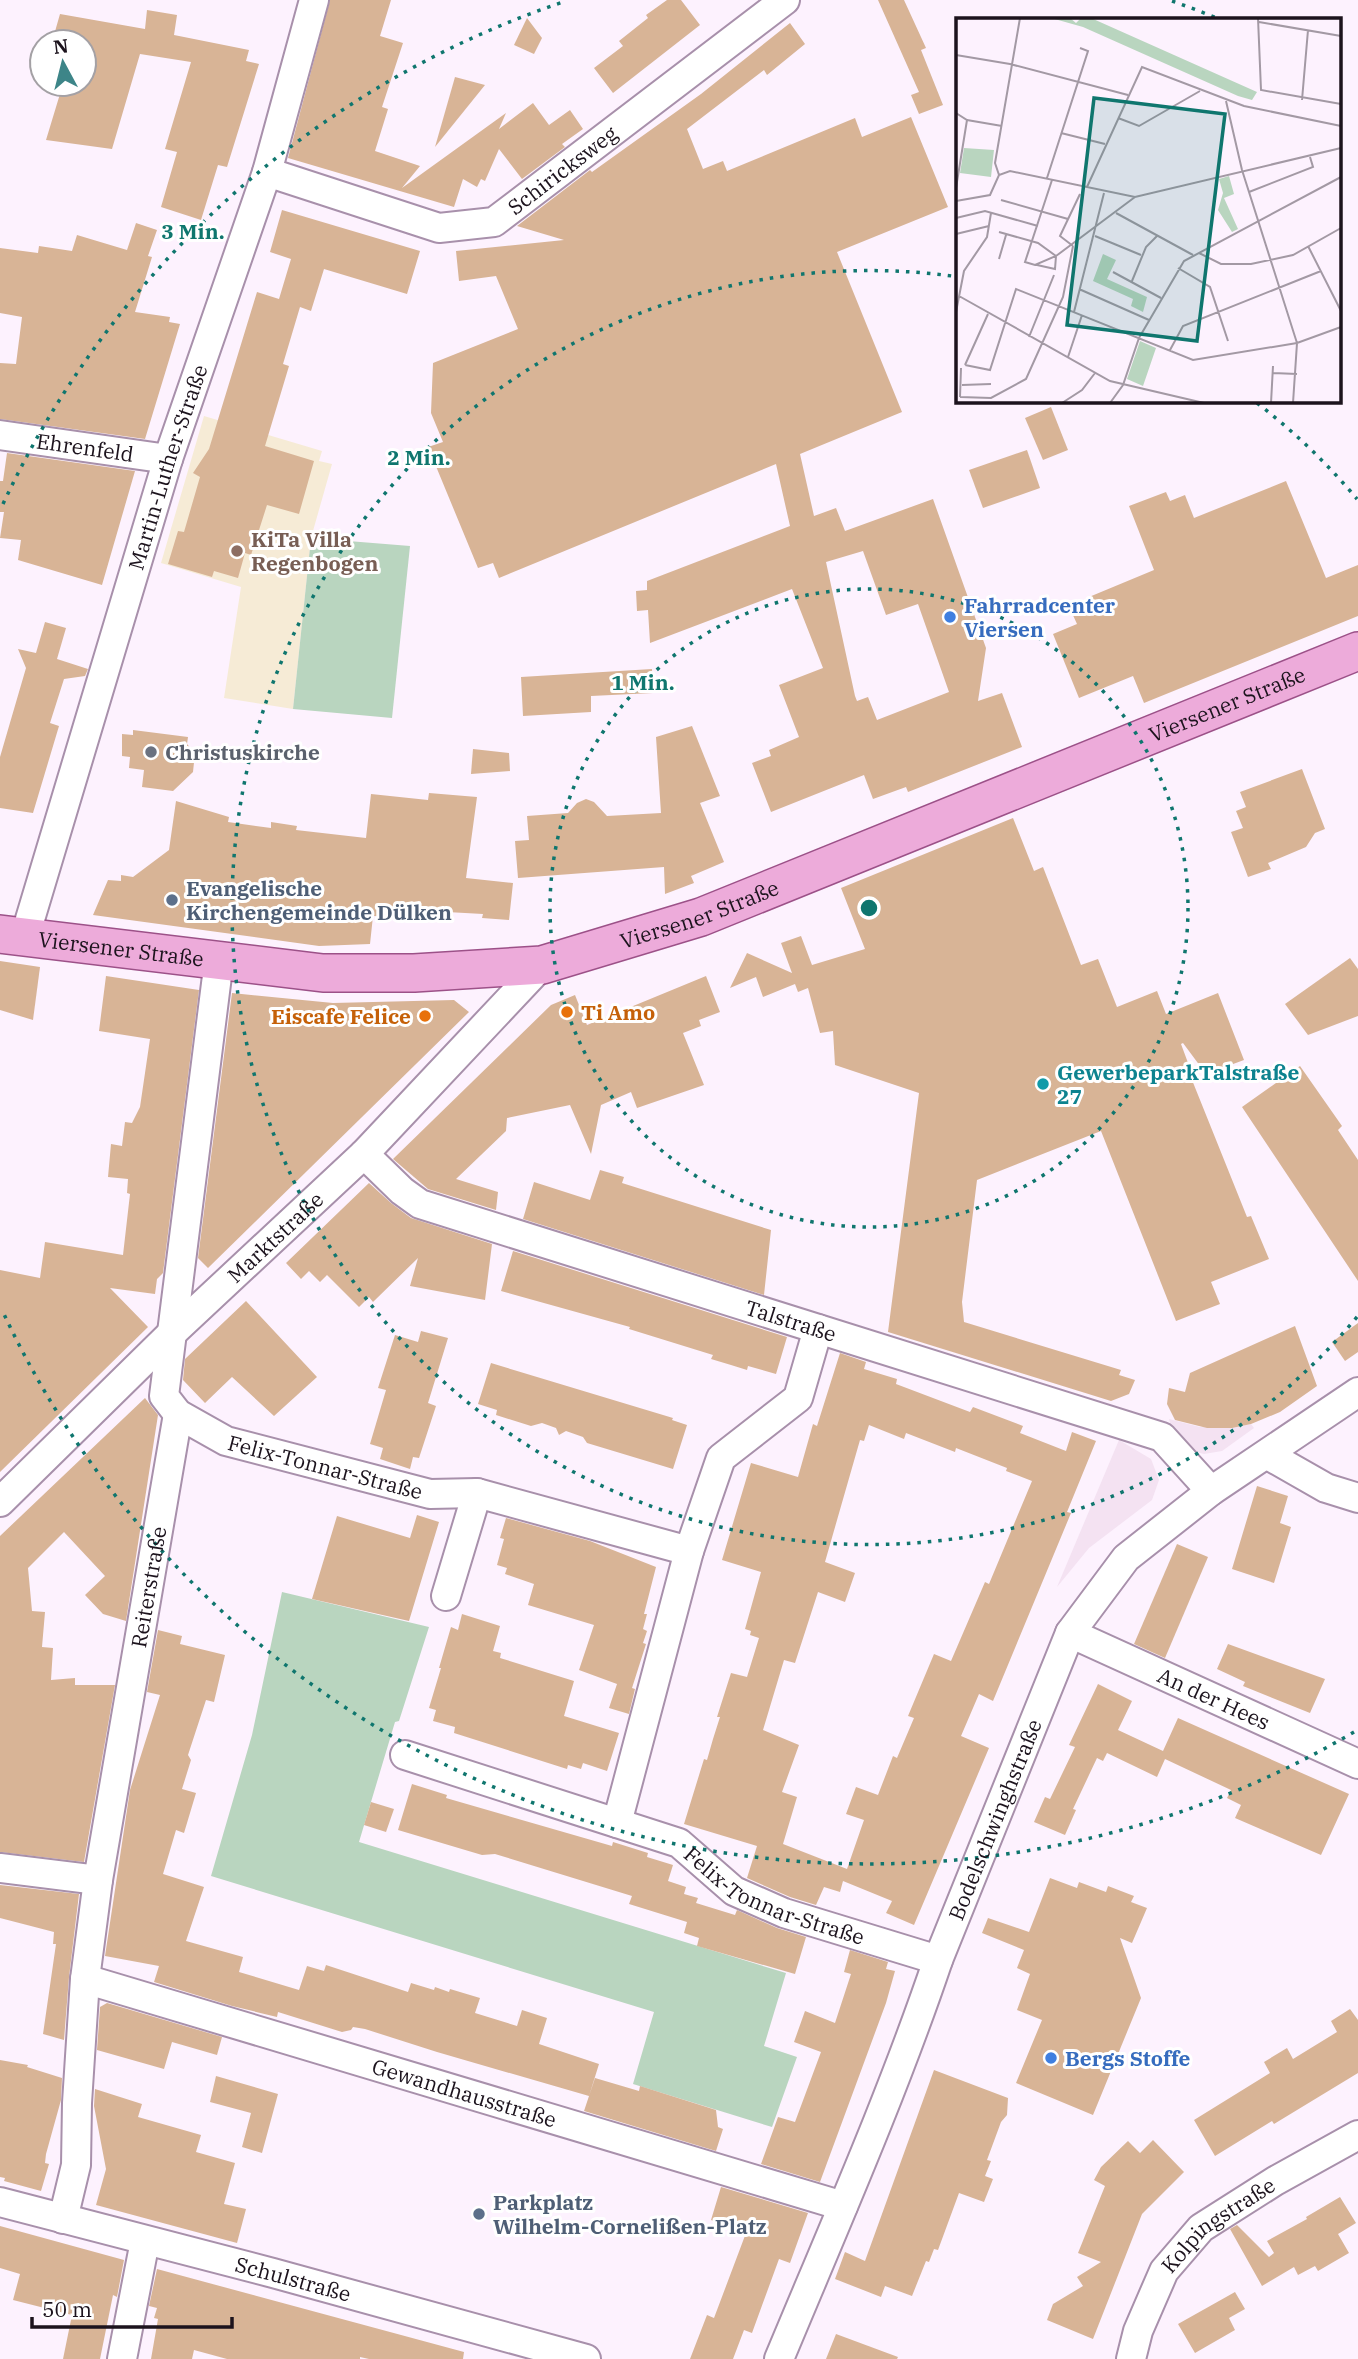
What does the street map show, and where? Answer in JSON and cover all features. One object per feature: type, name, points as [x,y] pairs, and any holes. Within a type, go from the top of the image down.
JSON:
[{"type":"main road","name":"Viersener Straße","points":[[13,935],[323,973],[414,973],[542,965],[701,916],[1358,651]]},
{"type":"street","name":"Martin-Luther-Straße","points":[[13,935],[169,459],[267,172],[314,0]]},
{"type":"street","name":"Schiricksweg","points":[[267,172],[439,228],[494,222],[785,0]]},
{"type":"street","name":"Ehrenfeld","points":[[0,436],[169,459]]},
{"type":"street","points":[[178,1414],[164,1396],[219,960]]},
{"type":"street","name":"Marktstraße","points":[[0,1503],[171,1334],[364,1154],[542,965]]},
{"type":"street","name":"Talstraße","points":[[364,1154],[402,1191],[420,1204],[1161,1437],[1211,1491]]},
{"type":"street","points":[[617,1823],[689,1551],[721,1458],[798,1398],[818,1329]]},
{"type":"street","name":"Bodelschwinghstraße","points":[[779,2359],[843,2206],[938,1960],[1070,1633],[1126,1558],[1211,1491],[1358,1392]]},
{"type":"street","name":"Felix-Tonnar-Straße","points":[[178,1414],[226,1441],[319,1466],[429,1494],[477,1493],[689,1551]]},
{"type":"street","name":"Reiterstraße","points":[[64,2219],[76,2165],[85,1979],[98,1880],[178,1414]]},
{"type":"street","points":[[1268,1455],[1326,1488],[1358,1498]]},
{"type":"street","points":[[446,1596],[477,1493]]},
{"type":"street","name":"An der Hees","points":[[1070,1633],[1358,1764]]},
{"type":"street","name":"Felix-Tonnar-Straße","points":[[405,1755],[679,1843],[734,1891],[784,1913],[938,1960]]},
{"type":"street","points":[[0,1868],[98,1880]]},
{"type":"street","name":"Gewandhausstraße","points":[[85,1979],[843,2206]]},
{"type":"street","name":"Kolpingstraße","points":[[1131,2359],[1138,2331],[1164,2271],[1201,2228],[1275,2181],[1358,2135]]},
{"type":"street","name":"Schulstraße","points":[[0,2203],[586,2359]]},
{"type":"street","points":[[122,2359],[145,2241]]},
{"type":"shaded area","name":"KiTa Villa Regenbogen","points":[[204,416],[322,451],[319,461],[332,464],[311,538],[293,709],[224,698],[241,587],[161,563]]},
{"type":"shaded area","points":[[1169,1419],[1200,1427],[1232,1428],[1251,1424],[1254,1428],[1222,1451],[1204,1454],[1189,1450],[1172,1430]]},
{"type":"shaded area","points":[[1119,1440],[1151,1459],[1159,1480],[1152,1500],[1089,1548],[1057,1587]]},
{"type":"green space","points":[[311,538],[410,546],[392,718],[293,709]]},
{"type":"green space","points":[[282,1592],[429,1627],[399,1721],[395,1722],[359,1842],[786,1973],[764,2046],[797,2057],[772,2127],[633,2084],[654,2012],[211,1876],[252,1735]]},
{"type":"building","points":[[330,0],[391,0],[380,36],[403,43],[382,107],[388,109],[375,151],[420,166],[402,188],[506,113],[499,129],[533,103],[549,125],[570,110],[583,129],[562,144],[565,147],[522,179],[499,149],[485,181],[481,179],[477,187],[463,179],[454,207],[288,158]]},
{"type":"building","points":[[667,0],[681,0],[700,25],[613,93],[594,68],[623,46],[619,41],[648,18],[646,15]]},
{"type":"building","points":[[878,0],[904,0],[926,48],[921,50],[943,105],[919,114],[911,95],[919,92]]},
{"type":"building","points":[[147,10],[177,15],[174,35],[249,50],[246,61],[259,64],[227,167],[218,165],[201,220],[161,207],[177,152],[165,149],[191,62],[140,54],[112,149],[46,140],[59,98],[98,98],[98,28],[56,28],[60,14],[145,29]]},
{"type":"building","points":[[527,18],[542,38],[534,54],[514,45]]},
{"type":"building","points":[[790,23],[805,44],[767,75],[764,70],[687,129],[703,169],[723,161],[727,171],[855,118],[862,137],[911,117],[948,207],[837,252],[902,412],[800,454],[814,516],[836,508],[845,531],[933,499],[986,648],[978,701],[1002,693],[1022,747],[908,792],[906,787],[873,799],[864,775],[771,812],[752,763],[771,756],[769,750],[799,737],[779,685],[823,668],[792,589],[650,643],[648,610],[637,611],[636,591],[647,590],[647,581],[790,526],[776,464],[499,578],[493,563],[478,568],[428,447],[443,442],[431,413],[433,363],[518,329],[496,276],[459,281],[456,251],[564,240],[517,226],[590,170],[592,172],[701,94]],"holes":[[[863,551],[886,615],[918,604],[949,692],[877,720],[868,697],[857,701],[855,696],[826,562]]]},
{"type":"building","points":[[455,77],[485,85],[435,147]]},
{"type":"building","points":[[282,210],[420,251],[407,294],[324,269],[311,311],[300,307],[283,364],[289,366],[265,446],[314,461],[299,514],[267,505],[251,555],[245,553],[238,578],[214,571],[212,577],[168,564],[178,531],[184,532],[200,477],[193,473],[209,449],[257,292],[279,299],[291,259],[270,252]]},
{"type":"building","points":[[136,223],[157,230],[148,256],[152,257],[135,312],[170,317],[169,322],[180,324],[145,439],[0,419],[0,363],[16,364],[22,317],[0,313],[0,248],[38,253],[39,246],[72,251],[77,235],[127,250]]},
{"type":"building","points":[[1051,407],[1068,450],[1043,460],[1025,418]]},
{"type":"building","points":[[1027,450],[1040,488],[983,508],[969,470]]},
{"type":"building","points":[[7,453],[135,471],[102,585],[18,560],[21,540],[0,538],[4,512],[0,512],[0,481],[3,481]]},
{"type":"building","points":[[1286,481],[1326,578],[1358,565],[1358,616],[1144,703],[1133,676],[1079,698],[1053,634],[1077,624],[1072,613],[1092,605],[1089,597],[1154,570],[1129,506],[1166,492],[1170,501],[1185,495],[1194,518]]},
{"type":"building","points":[[45,622],[66,628],[57,659],[88,669],[85,676],[64,679],[50,723],[59,726],[33,813],[0,808],[0,757],[26,668],[18,649],[36,653]]},
{"type":"building","points":[[652,669],[653,693],[591,696],[591,712],[523,716],[521,677]]},
{"type":"building","points":[[692,726],[720,796],[700,803],[724,862],[691,876],[694,883],[665,894],[664,867],[518,878],[515,841],[529,840],[527,816],[568,813],[577,803],[586,799],[594,802],[607,816],[661,813],[656,737]]},
{"type":"building","points":[[133,730],[188,737],[187,744],[195,753],[193,772],[173,791],[142,787],[144,770],[129,768],[130,757],[122,756],[122,734],[133,735]]},
{"type":"building","points":[[473,749],[509,753],[510,771],[471,774]]},
{"type":"building","points":[[1302,769],[1325,829],[1315,833],[1306,847],[1268,863],[1271,869],[1248,877],[1231,832],[1243,828],[1236,811],[1246,807],[1240,792]]},
{"type":"building","points":[[429,793],[477,797],[466,878],[513,883],[509,920],[482,918],[483,914],[429,911],[428,918],[373,916],[370,944],[319,946],[93,915],[108,880],[121,881],[121,875],[133,877],[169,850],[176,801],[229,817],[228,822],[271,828],[271,822],[297,826],[296,830],[366,838],[371,794],[428,800]]},
{"type":"building","points":[[1013,818],[1034,871],[1043,867],[1081,965],[1098,959],[1117,1007],[1157,991],[1166,1014],[1218,993],[1244,1060],[1206,1074],[1183,1043],[1181,1044],[1194,1079],[1192,1080],[1247,1217],[1251,1216],[1269,1259],[1211,1282],[1220,1304],[1176,1321],[1101,1131],[977,1180],[962,1302],[964,1322],[1121,1370],[1119,1375],[1135,1380],[1129,1394],[1111,1401],[888,1332],[919,1093],[835,1065],[833,1031],[820,1033],[808,988],[798,992],[795,984],[763,997],[756,977],[730,988],[747,953],[792,973],[781,943],[801,936],[812,965],[865,949],[841,888]]},
{"type":"building","points":[[1350,958],[1358,969],[1358,1016],[1308,1035],[1285,1004]]},
{"type":"building","points":[[0,961],[40,967],[33,1020],[0,1010]]},
{"type":"building","points":[[106,976],[199,990],[163,1273],[157,1279],[155,1294],[110,1288],[148,1327],[0,1472],[0,1270],[40,1278],[45,1242],[123,1255],[130,1194],[127,1193],[128,1179],[108,1177],[111,1144],[122,1146],[125,1122],[132,1123],[140,1107],[150,1039],[99,1031]]},
{"type":"building","points":[[706,976],[720,1012],[699,1020],[701,1026],[683,1033],[704,1085],[637,1108],[631,1092],[601,1105],[591,1154],[570,1105],[507,1118],[506,1131],[456,1179],[498,1192],[496,1210],[428,1189],[393,1159],[551,1005],[575,995],[587,1025]]},
{"type":"building","points":[[232,993],[333,1003],[454,1000],[469,1012],[208,1268],[198,1258]]},
{"type":"building","points":[[1300,1066],[1342,1126],[1338,1130],[1358,1160],[1358,1281],[1242,1107]]},
{"type":"building","points":[[600,1170],[624,1177],[622,1183],[771,1230],[764,1295],[523,1219],[534,1182],[590,1200]]},
{"type":"building","points":[[369,1183],[411,1218],[492,1244],[485,1300],[410,1286],[418,1258],[373,1302],[369,1297],[359,1307],[327,1275],[320,1282],[309,1271],[301,1279],[286,1263]]},
{"type":"building","points":[[513,1251],[787,1337],[776,1374],[748,1366],[747,1370],[711,1359],[713,1355],[629,1329],[630,1327],[501,1291]]},
{"type":"building","points":[[246,1301],[317,1377],[274,1416],[232,1377],[205,1403],[183,1380],[185,1359]]},
{"type":"building","points":[[1358,1323],[1358,1352],[1345,1361],[1332,1342]]},
{"type":"building","points":[[1295,1326],[1317,1386],[1280,1412],[1251,1424],[1232,1428],[1207,1428],[1175,1420],[1167,1404],[1169,1388],[1185,1392],[1190,1373]]},
{"type":"building","points":[[421,1331],[448,1338],[428,1403],[436,1406],[419,1458],[413,1457],[410,1469],[380,1459],[383,1448],[370,1444],[386,1390],[378,1388],[395,1335],[418,1342]]},
{"type":"building","points":[[840,1353],[866,1362],[864,1369],[897,1379],[896,1384],[970,1412],[973,1407],[1023,1426],[1020,1433],[1066,1451],[1072,1432],[1096,1441],[1067,1512],[1071,1513],[993,1701],[979,1694],[961,1736],[989,1748],[914,1925],[886,1913],[892,1901],[843,1881],[840,1892],[824,1887],[816,1905],[790,1897],[747,1878],[757,1846],[684,1824],[704,1759],[707,1760],[731,1673],[747,1677],[759,1638],[750,1635],[751,1631],[745,1629],[761,1572],[722,1560],[751,1463],[798,1477],[813,1424],[817,1426]],"holes":[[[869,1425],[904,1439],[906,1433],[955,1452],[956,1448],[1032,1481],[989,1584],[985,1582],[951,1661],[934,1654],[908,1716],[914,1718],[897,1758],[893,1756],[878,1795],[856,1787],[846,1814],[864,1820],[847,1869],[783,1844],[797,1797],[782,1792],[799,1745],[763,1730],[784,1660],[795,1663],[818,1592],[845,1602],[855,1573],[825,1562],[860,1440],[864,1441]]]},
{"type":"building","points":[[491,1363],[673,1418],[672,1420],[687,1425],[673,1469],[587,1443],[583,1437],[566,1431],[559,1435],[556,1428],[542,1423],[531,1426],[496,1415],[497,1410],[478,1404]]},
{"type":"building","points":[[145,1398],[158,1415],[126,1621],[103,1614],[85,1595],[105,1576],[64,1532],[28,1568],[32,1611],[45,1612],[42,1647],[53,1648],[51,1680],[75,1678],[75,1685],[115,1685],[84,1862],[0,1852],[0,1536]]},
{"type":"building","points":[[1257,1486],[1288,1496],[1280,1523],[1291,1527],[1274,1583],[1232,1569]]},
{"type":"building","points":[[417,1515],[439,1522],[409,1621],[312,1599],[337,1516],[410,1538]]},
{"type":"building","points":[[506,1518],[590,1541],[656,1567],[644,1614],[647,1614],[643,1629],[647,1631],[643,1643],[646,1644],[632,1688],[635,1689],[629,1714],[609,1708],[617,1684],[579,1670],[594,1625],[528,1605],[534,1584],[505,1574],[507,1568],[497,1565],[504,1539],[500,1538]]},
{"type":"building","points":[[1177,1544],[1208,1557],[1165,1658],[1134,1644]]},
{"type":"building","points":[[462,1614],[500,1626],[493,1651],[501,1653],[500,1658],[574,1681],[564,1716],[619,1733],[607,1771],[583,1763],[581,1769],[568,1765],[567,1769],[454,1733],[455,1727],[433,1721],[436,1710],[429,1708],[439,1668],[451,1627],[458,1630]]},
{"type":"building","points":[[158,1630],[182,1636],[180,1644],[225,1655],[214,1702],[206,1700],[188,1755],[191,1760],[182,1789],[196,1793],[184,1833],[176,1830],[163,1874],[204,1887],[186,1941],[243,1957],[239,1972],[299,1990],[307,1966],[324,1971],[326,1965],[408,1992],[411,1983],[434,1990],[435,1987],[449,1992],[450,1989],[480,1998],[475,2013],[517,2026],[522,2010],[547,2018],[539,2044],[599,2064],[589,2096],[365,2029],[353,2027],[342,2032],[278,2012],[277,2017],[232,2006],[154,1982],[159,1966],[105,1956],[130,1790],[160,1695],[147,1692]]},
{"type":"building","points":[[1228,1644],[1325,1679],[1310,1713],[1243,1686],[1245,1682],[1217,1669]]},
{"type":"building","points":[[1098,1684],[1132,1701],[1118,1730],[1163,1751],[1178,1718],[1349,1794],[1321,1855],[1235,1818],[1241,1805],[1227,1798],[1231,1790],[1165,1759],[1157,1777],[1107,1753],[1103,1761],[1097,1758],[1073,1809],[1076,1810],[1065,1835],[1034,1822],[1045,1797],[1050,1799],[1075,1747],[1069,1745]]},
{"type":"building","points":[[412,1784],[447,1795],[446,1798],[612,1846],[613,1842],[648,1853],[647,1857],[673,1865],[668,1881],[686,1887],[684,1894],[698,1898],[696,1903],[735,1915],[737,1910],[777,1928],[806,1937],[795,1974],[697,1946],[699,1938],[684,1933],[687,1922],[629,1904],[632,1896],[495,1854],[482,1855],[398,1830]]},
{"type":"building","points":[[371,1802],[394,1809],[386,1832],[364,1825]]},
{"type":"building","points":[[1050,1878],[1077,1888],[1079,1882],[1106,1892],[1108,1886],[1134,1896],[1131,1902],[1147,1908],[1132,1943],[1120,1938],[1141,1998],[1093,2115],[1016,2083],[1042,2020],[1017,2010],[1030,1974],[1017,1968],[1024,1950],[982,1933],[988,1918],[1029,1932]]},
{"type":"building","points":[[0,1885],[79,1894],[64,2040],[43,2034],[56,1944],[53,1944],[54,1932],[0,1918]]},
{"type":"building","points":[[850,1950],[888,1962],[886,1969],[895,1971],[886,2003],[820,2182],[761,2164],[778,2117],[795,2122],[821,2052],[794,2042],[805,2011],[835,2023],[851,1974],[844,1972]]},
{"type":"building","points":[[107,2003],[222,2037],[217,2055],[172,2042],[164,2069],[97,2050],[100,2007]]},
{"type":"building","points":[[1350,2009],[1358,2020],[1358,2073],[1215,2156],[1194,2120],[1270,2073],[1264,2062],[1287,2048],[1293,2059],[1337,2032],[1331,2021]]},
{"type":"building","points":[[0,2060],[28,2065],[27,2067],[62,2078],[61,2100],[46,2154],[45,2163],[49,2164],[41,2191],[4,2181],[5,2178],[0,2177]]},
{"type":"building","points":[[934,2070],[1008,2098],[1007,2115],[1001,2122],[987,2160],[991,2161],[985,2176],[993,2179],[984,2202],[959,2193],[938,2250],[934,2249],[929,2262],[926,2261],[912,2296],[885,2286],[881,2297],[835,2279],[845,2252],[865,2261]]},
{"type":"building","points":[[216,2076],[278,2094],[262,2153],[242,2147],[251,2113],[210,2102]]},
{"type":"building","points":[[595,2078],[639,2091],[640,2086],[716,2110],[718,2127],[723,2129],[716,2151],[584,2111]]},
{"type":"building","points":[[95,2089],[142,2104],[138,2117],[201,2135],[196,2152],[235,2163],[224,2204],[246,2209],[237,2243],[96,2205],[106,2169],[94,2106]]},
{"type":"building","points":[[1153,2140],[1184,2172],[1142,2214],[1093,2339],[1047,2320],[1053,2304],[1083,2286],[1077,2277],[1101,2262],[1078,2253],[1105,2186],[1094,2180],[1101,2167],[1128,2141],[1140,2153]]},
{"type":"building","points":[[721,2187],[808,2213],[790,2263],[779,2259],[752,2333],[744,2330],[733,2359],[690,2359],[707,2315],[714,2318],[746,2233],[711,2220]]},
{"type":"building","points":[[1340,2197],[1356,2223],[1338,2234],[1349,2253],[1318,2271],[1315,2266],[1298,2275],[1294,2267],[1262,2286],[1230,2229],[1237,2225],[1269,2257],[1274,2253],[1267,2241]]},
{"type":"building","points":[[0,2226],[124,2260],[117,2297],[113,2295],[100,2359],[63,2359],[72,2315],[13,2300],[20,2274],[0,2268]]},
{"type":"building","points":[[157,2269],[464,2352],[463,2359],[227,2359],[194,2350],[192,2359],[151,2359],[158,2319],[154,2318],[157,2308],[149,2306]]},
{"type":"building","points":[[1235,2292],[1245,2309],[1229,2318],[1235,2330],[1195,2353],[1178,2324]]},
{"type":"building","points":[[836,2334],[898,2357],[826,2359]]},
{"type":"place","name":"KiTa Villa Regenbogen","points":[[237,551]]},
{"type":"place","name":"Fahrradcenter Viersen","points":[[950,617]]},
{"type":"place","name":"Christuskirche","points":[[151,752]]},
{"type":"place","name":"Evangelische Kirchengemeinde Dülken","points":[[172,900]]},
{"type":"place","name":"Ti Amo","points":[[567,1012]]},
{"type":"place","name":"Eiscafe Felice","points":[[425,1016]]},
{"type":"place","name":"GewerbeparkTalstraße 27","points":[[1043,1084]]},
{"type":"place","name":"Bergs Stoffe","points":[[1051,2058]]},
{"type":"place","name":"Parkplatz Wilhelm-Cornelißen-Platz","points":[[479,2214]]}]
